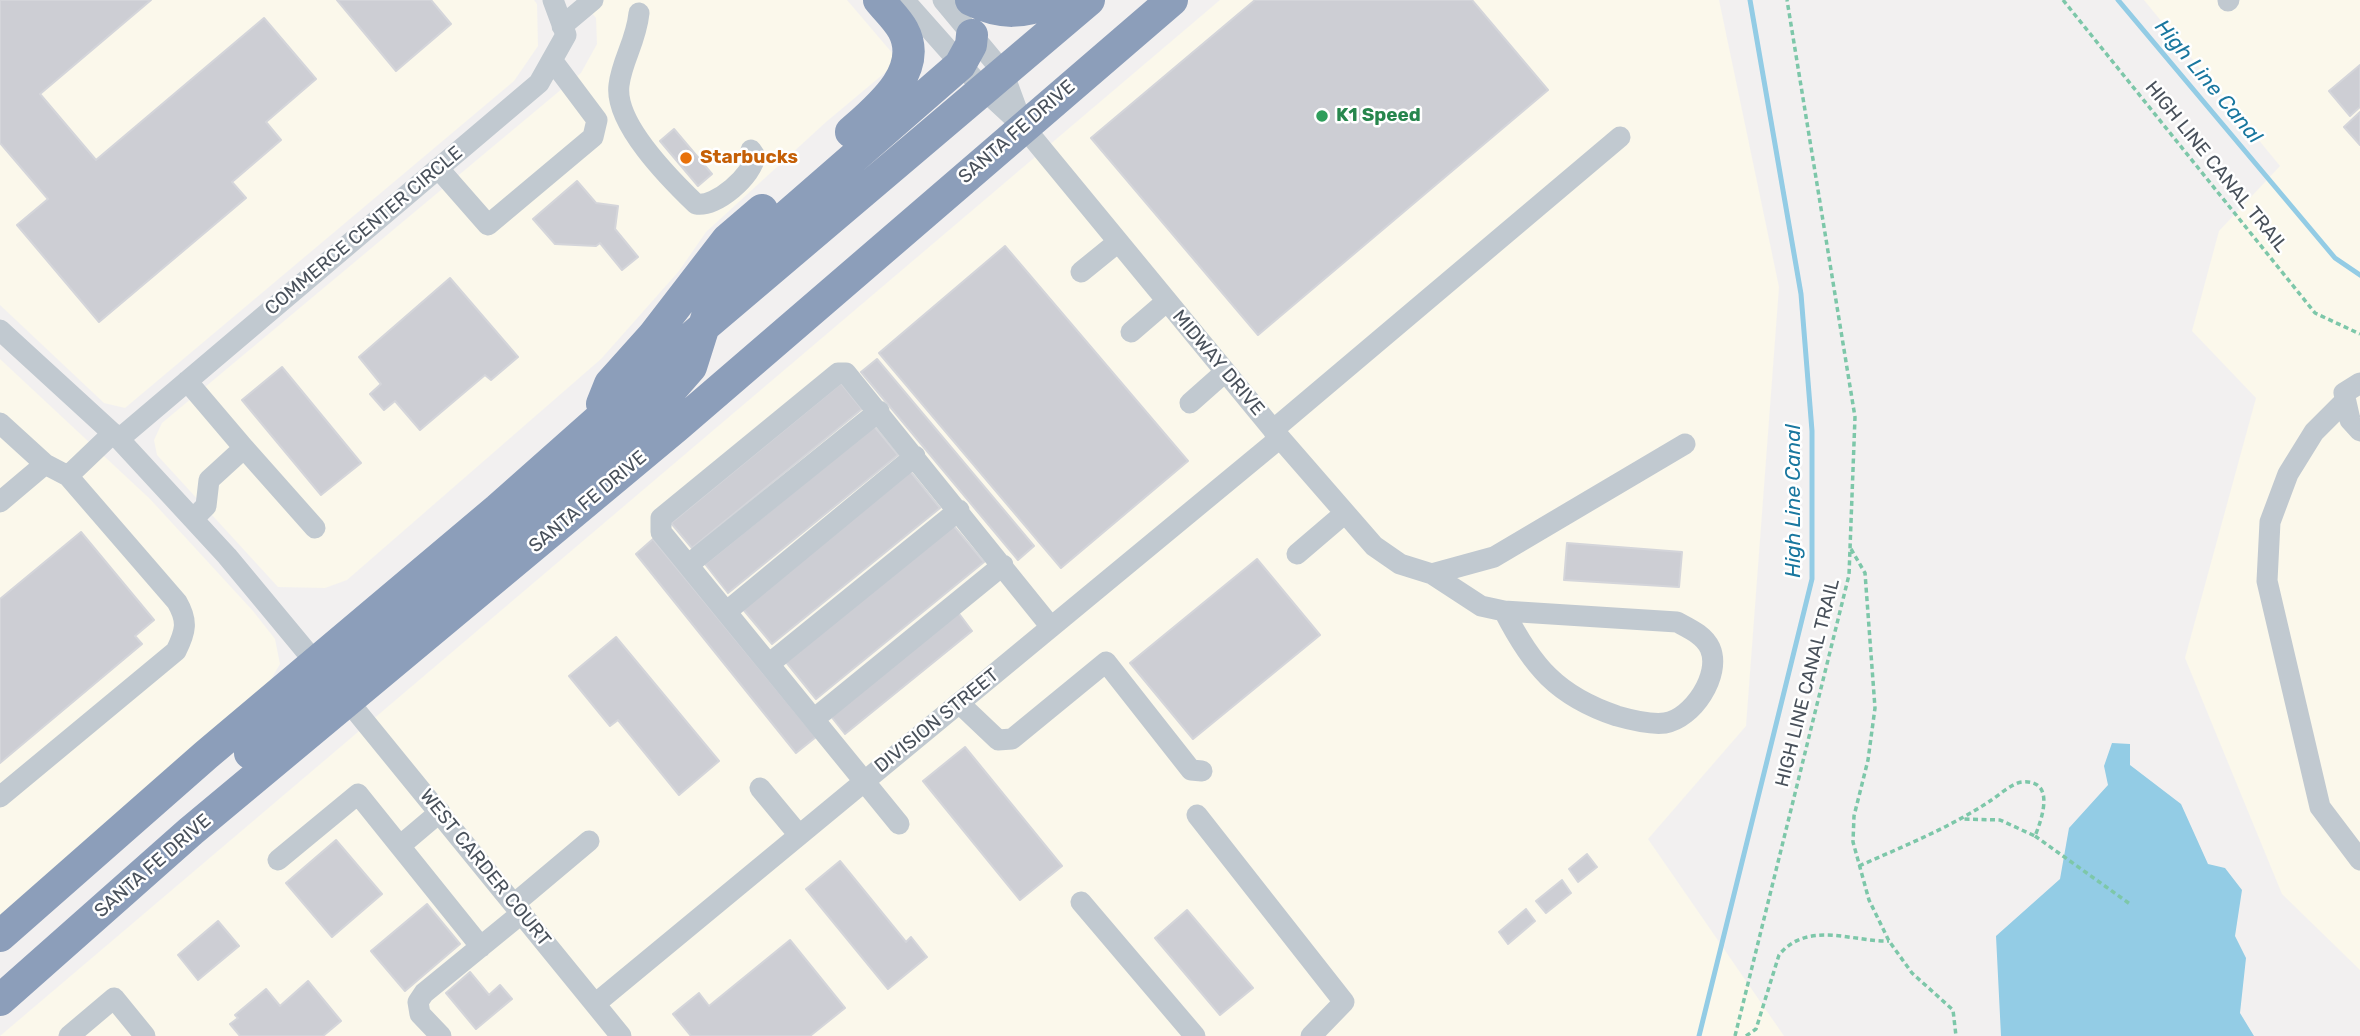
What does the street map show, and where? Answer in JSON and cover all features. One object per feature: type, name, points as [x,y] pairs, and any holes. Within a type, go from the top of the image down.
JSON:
[{"type":"highway","points":[[593,425],[610,384],[653,336],[727,240],[879,107],[901,80],[908,58],[904,31],[879,0]]},
{"type":"highway","points":[[971,0],[994,11],[1008,13],[1036,9],[1054,0]]},
{"type":"highway","points":[[0,936],[701,329],[1089,0]]},
{"type":"highway","name":"SANTA FE DRIVE","points":[[0,1000],[191,831],[676,427],[1172,0]]},
{"type":"highway","points":[[46,960],[69,923],[223,776],[663,399],[691,367],[701,329],[729,273],[751,247],[960,65],[971,45],[972,35]]},
{"type":"street","points":[[553,0],[562,26],[593,0]]},
{"type":"street","points":[[904,0],[960,65],[993,80]]},
{"type":"street","points":[[943,0],[972,35],[993,80]]},
{"type":"street","points":[[639,13],[633,45],[618,89],[619,103],[628,126],[696,204],[710,204],[750,171],[755,156],[751,150]]},
{"type":"street","name":"COMMERCE CENTER CIRCLE","points":[[68,476],[187,381],[539,83],[566,35],[562,26]]},
{"type":"street","points":[[438,169],[488,225],[593,137],[597,120],[551,60]]},
{"type":"street","name":"MIDWAY DRIVE","points":[[993,80],[1023,126],[1276,434],[1374,546],[1401,564],[1432,574],[1481,606],[1503,611],[1677,622],[1702,636],[1711,650],[1712,667],[1703,694],[1686,714],[1666,723],[1633,721],[1587,706],[1547,678],[1524,650],[1503,611]]},
{"type":"street","name":"DIVISION STREET","points":[[595,1004],[1051,627],[1620,136]]},
{"type":"street","points":[[1081,272],[1118,242]]},
{"type":"street","points":[[1131,332],[1167,301]]},
{"type":"street","points":[[0,330],[116,436],[194,518],[315,662]]},
{"type":"street","points":[[1190,403],[1225,372]]},
{"type":"street","points":[[899,824],[659,528],[661,518],[838,373],[850,376],[1051,627]]},
{"type":"street","points":[[187,381],[315,528]]},
{"type":"street","points":[[2360,383],[2344,393],[2350,420],[2360,431]]},
{"type":"street","points":[[2345,401],[2314,432],[2288,474],[2270,522],[2267,580],[2320,807],[2360,860]]},
{"type":"street","points":[[688,565],[879,411]]},
{"type":"street","points":[[0,423],[45,464],[68,476],[177,602],[185,617],[186,632],[176,651],[0,797]]},
{"type":"street","points":[[1432,574],[1494,557],[1685,444]]},
{"type":"street","points":[[194,518],[206,506],[209,481],[244,448]]},
{"type":"street","points":[[726,612],[915,456]]},
{"type":"street","points":[[0,502],[45,464]]},
{"type":"street","points":[[769,664],[959,510]]},
{"type":"street","points":[[1297,554],[1345,513]]},
{"type":"street","points":[[814,719],[1003,565]]},
{"type":"street","points":[[960,703],[999,740],[1012,739],[1106,662],[1191,770],[1202,771]]},
{"type":"street","name":"WEST CARDER COURT","points":[[348,701],[621,1036]]},
{"type":"street","points":[[760,788],[799,835]]},
{"type":"street","points":[[278,860],[358,794],[481,947]]},
{"type":"street","points":[[401,845],[440,812]]},
{"type":"street","points":[[1197,815],[1344,1002],[1311,1036]]},
{"type":"street","points":[[441,1036],[420,1014],[418,1002],[424,993],[481,947],[589,841]]},
{"type":"street","points":[[1081,902],[1195,1036]]},
{"type":"street","points":[[69,1036],[114,998],[145,1036]]},
{"type":"path","name":"HIGH LINE CANAL TRAIL","points":[[1735,1036],[1849,575],[1855,417],[1787,0]]},
{"type":"path","name":"HIGH LINE CANAL TRAIL","points":[[2063,0],[2315,313],[2360,334]]},
{"type":"path","points":[[1850,548],[1865,573],[1875,708],[1868,760],[1854,816],[1853,842],[1869,900],[1889,941],[1912,973],[1953,1010],[1956,1036]]},
{"type":"path","points":[[1859,866],[1962,819],[2020,782],[2034,783],[2043,793],[2045,807],[2035,836]]},
{"type":"path","points":[[1962,819],[2000,820],[2035,836],[2130,904]]},
{"type":"path","points":[[1746,1036],[1756,1029],[1779,955],[1787,945],[1825,934],[1889,941]]},
{"type":"shaded area","points":[[0,0],[534,0],[537,4],[538,46],[514,81],[125,408],[104,403],[0,305]]},
{"type":"shaded area","points":[[581,0],[847,0],[899,61],[826,122],[706,232],[679,271],[601,359],[347,580],[325,588],[278,587],[157,455],[154,440],[162,423],[581,73],[597,44],[596,18]]},
{"type":"shaded area","points":[[1220,0],[1719,0],[1779,287],[1746,726],[1648,839],[1784,1036],[0,1036]]},
{"type":"shaded area","points":[[2144,0],[2360,0],[2360,970],[2282,894],[2185,658],[2256,398],[2192,331],[2219,231],[2280,166]]},
{"type":"shaded area","points":[[0,359],[150,499],[253,611],[275,639],[280,664],[267,686],[0,923]]},
{"type":"water","points":[[2112,743],[2130,744],[2130,765],[2181,804],[2208,864],[2225,868],[2242,890],[2235,936],[2246,958],[2240,1013],[2254,1036],[2001,1036],[1996,936],[2060,879],[2069,828],[2108,785],[2104,766]]},
{"type":"building","points":[[0,0],[151,0],[40,94],[96,160],[264,18],[316,79],[266,122],[281,140],[232,182],[246,198],[99,322],[17,225],[48,199],[0,143]]},
{"type":"building","points":[[337,0],[431,0],[451,24],[396,71]]},
{"type":"building","points":[[1255,0],[1472,0],[1548,90],[1258,335],[1091,138]]},
{"type":"building","points":[[2360,65],[2360,107],[2350,116],[2329,91]]},
{"type":"building","points":[[2360,112],[2360,145],[2344,127]]},
{"type":"building","name":"Starbucks","points":[[674,129],[712,174],[698,186],[660,141]]},
{"type":"building","points":[[577,181],[596,203],[618,206],[615,229],[638,257],[622,270],[600,243],[596,246],[555,244],[533,219]]},
{"type":"building","points":[[1005,246],[1188,461],[1061,568],[879,353]]},
{"type":"building","points":[[450,278],[518,357],[491,380],[485,375],[420,430],[395,401],[384,410],[370,394],[381,384],[359,357]]},
{"type":"building","points":[[877,359],[1034,546],[1018,560],[861,372]]},
{"type":"building","points":[[282,367],[361,463],[321,495],[242,400]]},
{"type":"building","points":[[841,383],[862,409],[692,548],[671,523]]},
{"type":"building","points":[[874,426],[898,455],[728,593],[705,564]]},
{"type":"building","points":[[910,471],[940,508],[772,644],[742,608]]},
{"type":"building","points":[[953,525],[984,562],[816,699],[786,662]]},
{"type":"building","points":[[81,532],[154,620],[135,636],[142,644],[0,763],[0,599]]},
{"type":"building","points":[[653,539],[816,737],[796,753],[636,554]]},
{"type":"building","points":[[1567,543],[1682,552],[1679,587],[1564,580]]},
{"type":"building","points":[[1257,559],[1320,635],[1193,739],[1130,663]]},
{"type":"building","points":[[957,611],[972,631],[845,734],[830,715]]},
{"type":"building","points":[[616,637],[719,761],[679,795],[618,720],[610,726],[569,676]]},
{"type":"building","points":[[965,747],[1062,866],[1020,900],[923,781]]},
{"type":"building","points":[[336,840],[382,894],[332,937],[286,883]]},
{"type":"building","points":[[1587,854],[1597,867],[1578,882],[1569,869]]},
{"type":"building","points":[[840,861],[906,942],[911,937],[927,957],[888,989],[806,889]]},
{"type":"building","points":[[1562,880],[1571,893],[1546,913],[1536,901]]},
{"type":"building","points":[[427,904],[460,944],[405,991],[371,951]]},
{"type":"building","points":[[1526,909],[1535,921],[1508,944],[1499,932]]},
{"type":"building","points":[[1187,910],[1253,988],[1220,1015],[1155,938]]},
{"type":"building","points":[[218,921],[239,946],[198,980],[178,955]]},
{"type":"building","points":[[790,940],[845,1008],[810,1036],[691,1036],[673,1014],[699,993],[709,1006]]},
{"type":"building","points":[[470,972],[489,995],[500,985],[512,999],[476,1029],[446,993]]},
{"type":"building","points":[[308,981],[341,1021],[323,1036],[240,1036],[230,1024],[238,1018],[235,1015],[266,989],[280,1006]]},
{"type":"waterway","name":"High Line Canal","points":[[1699,1036],[1812,579],[1812,431],[1801,294],[1750,0]]},
{"type":"waterway","name":"High Line Canal","points":[[2118,0],[2335,258],[2360,275]]},
{"type":"place","name":"K1 Speed","points":[[1322,116]]},
{"type":"place","name":"Starbucks","points":[[686,158]]}]
